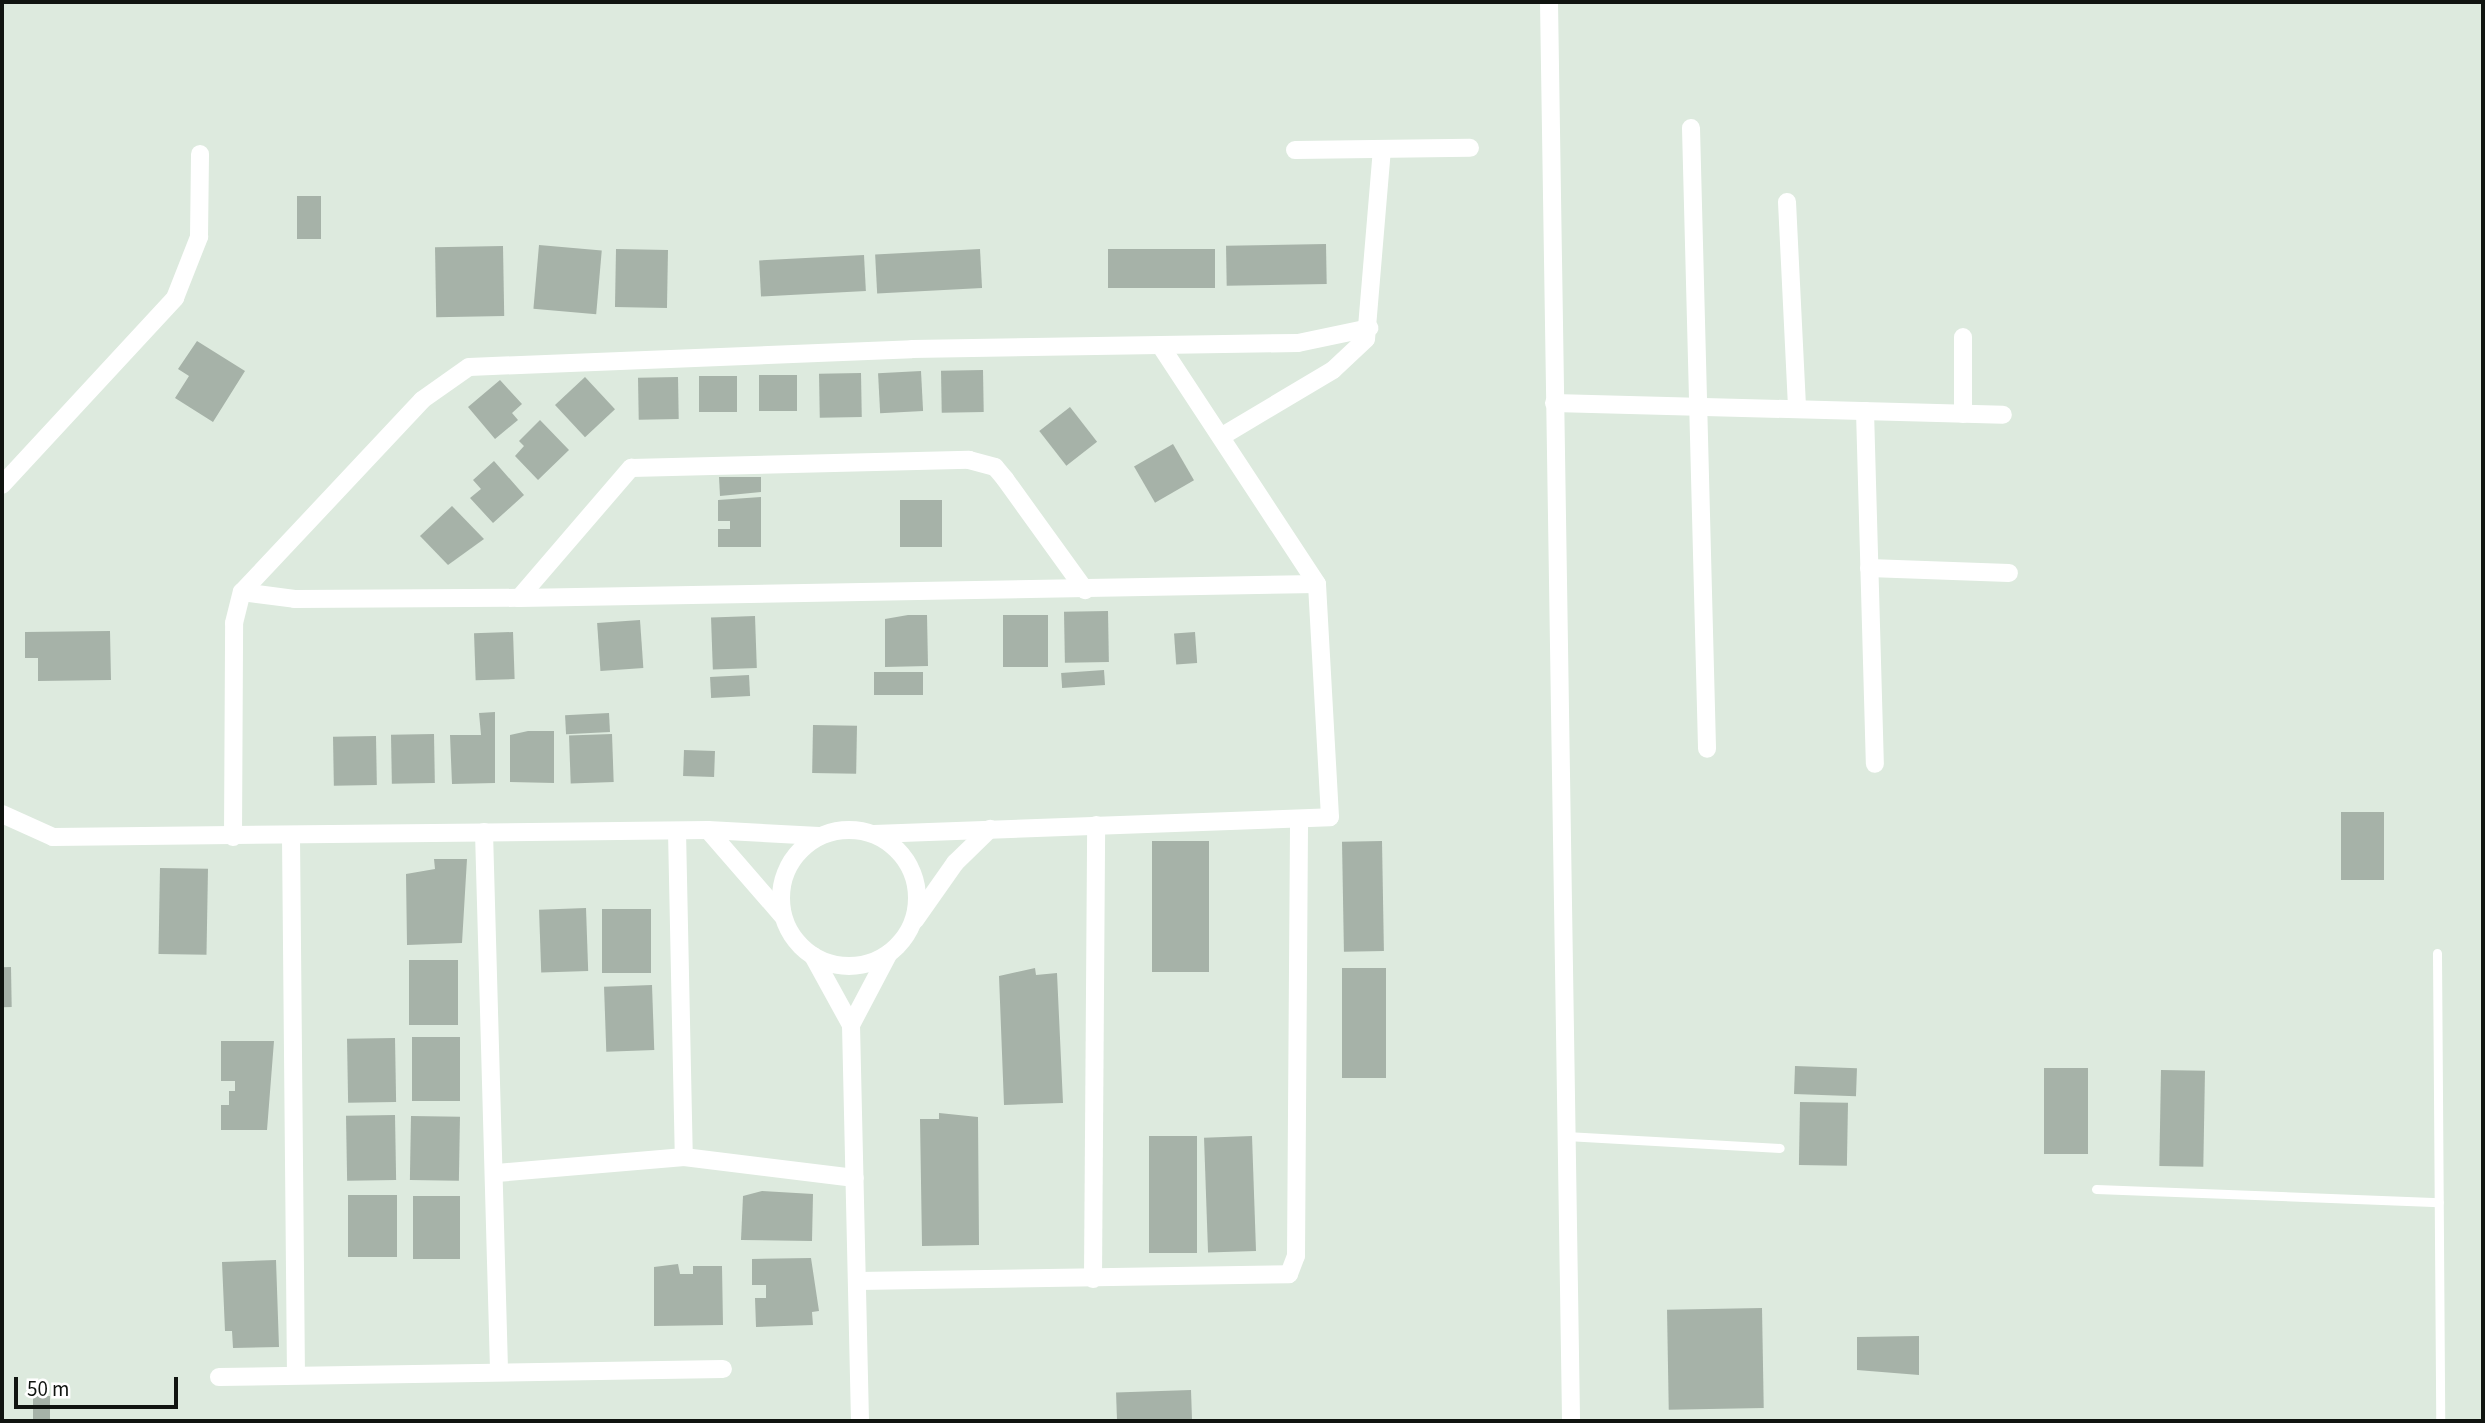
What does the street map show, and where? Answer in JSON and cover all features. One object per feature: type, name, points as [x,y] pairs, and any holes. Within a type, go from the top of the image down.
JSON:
[{"type":"street","points":[[1549,2],[1572,1421]]},
{"type":"street","points":[[1691,128],[1707,749]]},
{"type":"street","points":[[1295,150],[1471,148]]},
{"type":"street","points":[[1224,435],[1348,360],[1369,328],[1382,150]]},
{"type":"street","points":[[2,485],[175,298],[199,237],[200,154]]},
{"type":"street","points":[[1787,202],[1797,409]]},
{"type":"street","points":[[233,837],[234,623],[242,592],[422,400],[469,367],[885,350],[1162,348],[1298,343],[1369,328]]},
{"type":"street","points":[[1964,337],[1964,414]]},
{"type":"street","points":[[2,814],[53,837],[291,837],[677,831],[819,836],[856,830],[874,835],[1096,825],[1299,822],[1330,817],[1332,810],[1317,584],[1224,435],[1162,348]]},
{"type":"street","points":[[1554,403],[2003,415]]},
{"type":"street","points":[[1865,411],[1874,764]]},
{"type":"street","points":[[519,598],[631,468],[969,460],[995,467],[1006,478],[1085,590]]},
{"type":"street","points":[[1869,568],[2010,573]]},
{"type":"street","points":[[242,592],[295,599],[519,598],[1317,584]]},
{"type":"street","points":[[858,1281],[1289,1274],[1296,1256],[1299,822]]},
{"type":"street","points":[[1093,1279],[1096,825]]},
{"type":"street","points":[[851,1025],[889,953],[955,863],[990,829]]},
{"type":"street","points":[[677,831],[684,1157]]},
{"type":"street","points":[[708,831],[782,915],[813,956],[851,1025],[860,1421]]},
{"type":"street","points":[[484,832],[497,1173],[499,1369]]},
{"type":"street","points":[[874,835],[912,871],[912,925]]},
{"type":"street","points":[[782,915],[786,869],[819,836]]},
{"type":"street","points":[[291,837],[296,1374]]},
{"type":"street","points":[[813,956],[852,966],[889,953]]},
{"type":"street","points":[[497,1173],[684,1157],[855,1178]]},
{"type":"street","points":[[219,1377],[499,1369],[723,1369]]},
{"type":"lane","points":[[2437,953],[2440,1421]]},
{"type":"lane","points":[[1566,1136],[1780,1148]]},
{"type":"lane","points":[[2096,1189],[2439,1202]]},
{"type":"building","points":[[297,196],[321,196],[321,239],[297,239]]},
{"type":"building","points":[[1326,244],[1327,284],[1227,286],[1226,246]]},
{"type":"building","points":[[539,245],[602,250],[596,314],[533,309]]},
{"type":"building","points":[[503,246],[504,316],[436,317],[435,247]]},
{"type":"building","points":[[616,249],[668,250],[667,308],[615,307]]},
{"type":"building","points":[[980,249],[982,288],[877,293],[875,254]]},
{"type":"building","points":[[1108,249],[1215,249],[1215,288],[1108,288]]},
{"type":"building","points":[[864,255],[866,291],[761,296],[759,260]]},
{"type":"building","points":[[197,341],[245,371],[213,422],[175,398],[189,376],[178,369]]},
{"type":"building","points":[[983,370],[984,412],[942,413],[941,371]]},
{"type":"building","points":[[921,371],[923,411],[880,413],[878,373]]},
{"type":"building","points":[[861,373],[862,417],[820,418],[819,374]]},
{"type":"building","points":[[759,375],[797,375],[797,411],[759,411]]},
{"type":"building","points":[[699,376],[737,376],[737,412],[699,412]]},
{"type":"building","points":[[585,377],[615,409],[585,437],[555,405]]},
{"type":"building","points":[[678,377],[679,419],[639,420],[638,378]]},
{"type":"building","points":[[500,380],[522,404],[512,413],[518,420],[495,439],[468,407]]},
{"type":"building","points":[[1070,407],[1097,442],[1066,466],[1039,431]]},
{"type":"building","points":[[540,420],[569,450],[538,480],[515,456],[524,446],[519,441]]},
{"type":"building","points":[[1173,444],[1194,480],[1155,503],[1134,466]]},
{"type":"building","points":[[494,461],[524,495],[493,523],[470,498],[481,489],[473,480]]},
{"type":"building","points":[[719,477],[761,477],[761,492],[720,496]]},
{"type":"building","points":[[761,497],[761,547],[718,547],[718,529],[730,529],[730,521],[718,521],[718,500]]},
{"type":"building","points":[[900,500],[942,500],[942,547],[900,547]]},
{"type":"building","points":[[452,506],[484,539],[448,565],[420,536]]},
{"type":"building","points":[[1108,611],[1109,662],[1065,663],[1064,612]]},
{"type":"building","points":[[927,615],[928,666],[885,667],[885,619]]},
{"type":"building","points":[[1003,615],[1048,615],[1048,667],[1003,667]]},
{"type":"building","points":[[755,616],[757,668],[713,670],[711,618]]},
{"type":"building","points":[[640,620],[643,668],[600,671],[597,623]]},
{"type":"building","points":[[110,631],[111,680],[38,681],[38,658],[25,658],[25,632]]},
{"type":"building","points":[[513,632],[515,679],[476,680],[474,633]]},
{"type":"building","points":[[1195,632],[1197,663],[1176,664],[1174,633]]},
{"type":"building","points":[[1104,670],[1105,685],[1062,688],[1061,673]]},
{"type":"building","points":[[874,672],[923,672],[923,695],[874,695]]},
{"type":"building","points":[[749,675],[750,696],[711,698],[710,677]]},
{"type":"building","points":[[495,712],[495,783],[452,784],[450,735],[481,735],[479,713]]},
{"type":"building","points":[[609,713],[610,732],[566,734],[565,715]]},
{"type":"building","points":[[813,725],[857,726],[856,774],[812,773]]},
{"type":"building","points":[[528,731],[554,731],[554,783],[510,782],[510,735]]},
{"type":"building","points":[[434,734],[435,783],[392,784],[391,735]]},
{"type":"building","points":[[612,734],[614,782],[571,783],[569,736]]},
{"type":"building","points":[[376,736],[377,785],[334,786],[333,737]]},
{"type":"building","points":[[684,750],[715,751],[714,777],[683,776]]},
{"type":"building","points":[[2341,812],[2384,812],[2384,880],[2341,880]]},
{"type":"building","points":[[1152,841],[1209,841],[1209,972],[1152,972]]},
{"type":"building","points":[[1382,841],[1384,951],[1344,952],[1342,842]]},
{"type":"building","points":[[434,859],[467,859],[462,943],[407,945],[406,874],[435,869]]},
{"type":"building","points":[[160,868],[208,869],[206,955],[158,954]]},
{"type":"building","points":[[586,908],[588,971],[541,973],[539,910]]},
{"type":"building","points":[[602,909],[651,909],[651,973],[602,973]]},
{"type":"building","points":[[409,960],[458,960],[458,1025],[409,1025]]},
{"type":"building","points":[[2,967],[11,967],[12,1007],[3,1007]]},
{"type":"building","points":[[1035,968],[1036,975],[1057,973],[1063,1103],[1004,1105],[999,976]]},
{"type":"building","points":[[1342,968],[1386,968],[1386,1078],[1342,1078]]},
{"type":"building","points":[[652,985],[654,1050],[606,1052],[604,987]]},
{"type":"building","points":[[412,1037],[460,1037],[460,1101],[412,1101]]},
{"type":"building","points":[[395,1038],[396,1102],[348,1103],[347,1039]]},
{"type":"building","points":[[221,1041],[274,1041],[267,1130],[221,1130],[221,1105],[229,1105],[229,1091],[235,1091],[235,1081],[221,1081]]},
{"type":"building","points":[[1795,1066],[1857,1068],[1856,1096],[1794,1094]]},
{"type":"building","points":[[2044,1068],[2088,1068],[2088,1154],[2044,1154]]},
{"type":"building","points":[[2161,1070],[2205,1071],[2203,1167],[2159,1166]]},
{"type":"building","points":[[1800,1102],[1848,1103],[1847,1166],[1799,1165]]},
{"type":"building","points":[[939,1113],[978,1117],[979,1245],[922,1246],[920,1119],[939,1119]]},
{"type":"building","points":[[395,1115],[396,1180],[347,1181],[346,1116]]},
{"type":"building","points":[[411,1116],[460,1117],[459,1181],[410,1180]]},
{"type":"building","points":[[1149,1136],[1197,1136],[1197,1253],[1149,1253]]},
{"type":"building","points":[[1252,1136],[1256,1251],[1208,1253],[1204,1138]]},
{"type":"building","points":[[762,1191],[813,1194],[812,1241],[741,1240],[743,1196]]},
{"type":"building","points":[[348,1195],[397,1195],[397,1257],[348,1257]]},
{"type":"building","points":[[413,1196],[460,1196],[460,1259],[413,1259]]},
{"type":"building","points":[[811,1258],[819,1311],[812,1312],[813,1325],[756,1327],[755,1298],[766,1298],[766,1285],[752,1285],[752,1259]]},
{"type":"building","points":[[276,1260],[279,1347],[233,1348],[232,1331],[225,1331],[222,1262]]},
{"type":"building","points":[[678,1264],[680,1274],[693,1274],[693,1266],[722,1266],[723,1325],[654,1326],[654,1267]]},
{"type":"building","points":[[1762,1308],[1764,1408],[1669,1410],[1667,1310]]},
{"type":"building","points":[[1919,1336],[1919,1375],[1857,1370],[1857,1337]]},
{"type":"building","points":[[1191,1390],[1192,1419],[1117,1421],[1116,1393]]},
{"type":"building","points":[[33,1396],[50,1396],[50,1421],[33,1421]]}]
